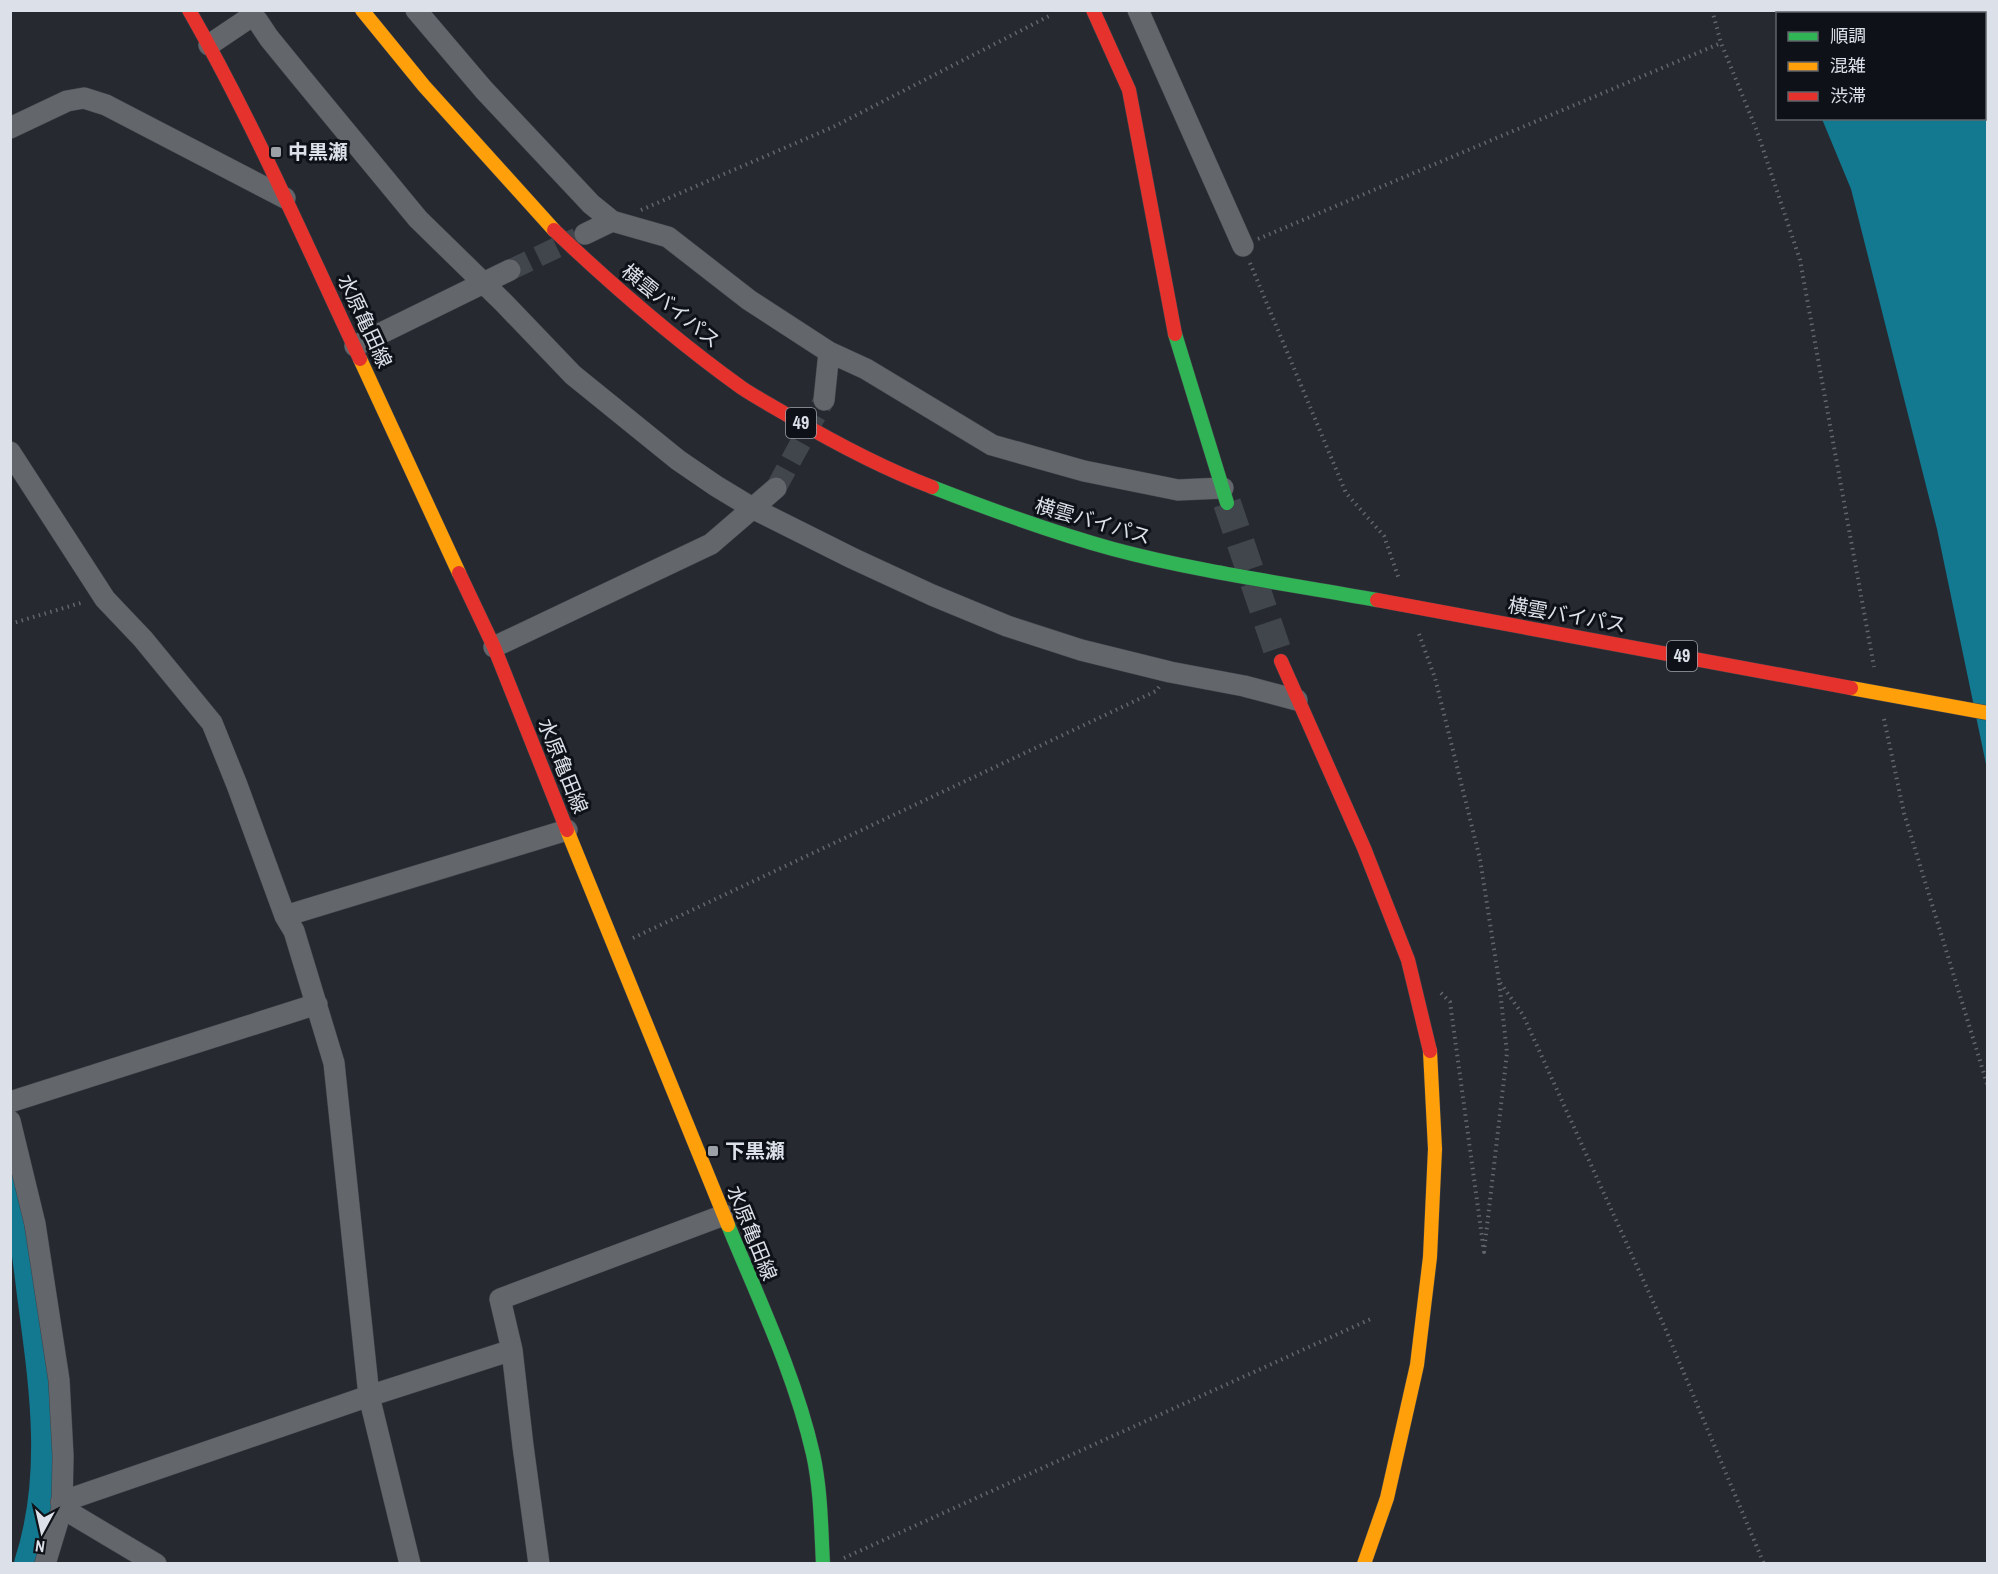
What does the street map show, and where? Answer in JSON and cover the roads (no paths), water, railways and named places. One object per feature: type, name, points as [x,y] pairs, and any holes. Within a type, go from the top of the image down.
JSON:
[{"type":"main road","name":"水原亀田線","points":[[189,10],[209,45],[285,198],[494,647],[790,1376],[806,1427],[818,1484],[823,1563]]},
{"type":"main road","name":"横雲バイパス","points":[[362,10],[424,86],[544,220],[614,286],[675,337],[744,389],[825,437],[909,478],[1011,518],[1113,549],[1218,572],[1988,713]]},
{"type":"main road","points":[[1093,10],[1129,90],[1177,343],[1225,496]]},
{"type":"main road","points":[[1281,662],[1364,848],[1404,950],[1430,1048],[1435,1149],[1430,1257],[1417,1365],[1387,1498],[1364,1563]]},
{"type":"street","points":[[417,10],[484,90],[591,204],[612,221],[668,237],[749,300],[829,352],[866,369],[992,445],[1083,471],[1178,490],[1225,496]]},
{"type":"street","points":[[1138,10],[1243,246]]},
{"type":"street","points":[[209,45],[249,18],[257,20],[294,69],[418,219],[504,303],[573,375],[678,460],[754,509],[932,595],[1007,626],[1081,650],[1297,700]]},
{"type":"street","points":[[10,128],[67,101],[84,98],[106,105],[285,198]]},
{"type":"street","points":[[585,234],[612,221]]},
{"type":"street","points":[[355,346],[510,270]]},
{"type":"street","points":[[824,400],[829,352]]},
{"type":"street","points":[[10,452],[105,599],[142,639],[212,723],[285,916],[294,931],[334,1063],[369,1396],[410,1563]]},
{"type":"street","points":[[494,647],[711,544],[776,488]]},
{"type":"street","points":[[285,916],[567,830]]},
{"type":"street","points":[[10,1102],[317,1004]]},
{"type":"street","points":[[10,1121],[35,1224],[59,1380],[63,1456],[62,1505],[45,1563]]},
{"type":"street","points":[[539,1563],[512,1350],[500,1299],[724,1215]]},
{"type":"street","points":[[62,1505],[369,1396],[512,1350]]},
{"type":"street","points":[[62,1505],[156,1563]]},
{"type":"water","points":[[1987,11],[1987,769],[1937,529],[1851,189],[1822,120],[1986,120],[1986,12],[1779,12]]},
{"type":"waterway","points":[[10,1163],[19,1195],[28,1245],[43,1362],[48,1430],[45,1497],[40,1531],[31,1564]]},
{"type":"tunnel","points":[[510,270],[577,238]]},
{"type":"tunnel","points":[[776,488],[824,400]]},
{"type":"tunnel","points":[[1227,503],[1281,661]]},
{"type":"place","name":"中黒瀬","points":[[276,152]]},
{"type":"place","name":"下黒瀬","points":[[713,1151]]}]
